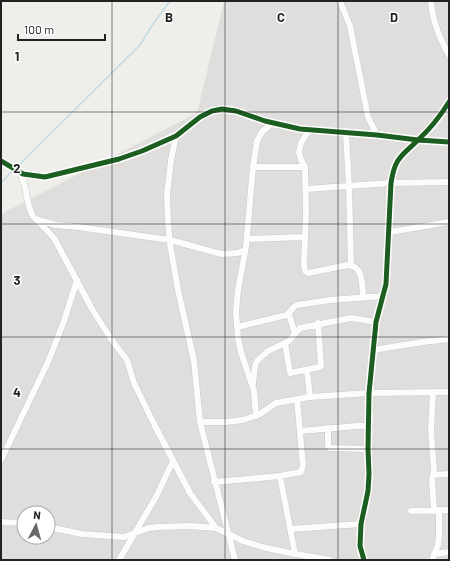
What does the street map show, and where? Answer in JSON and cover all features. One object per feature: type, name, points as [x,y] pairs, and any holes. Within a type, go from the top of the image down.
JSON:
[{"type":"street","points":[[340,1],[350,26],[368,117],[377,135]]},
{"type":"street","points":[[431,1],[434,20],[443,45],[449,55]]},
{"type":"street","points":[[364,560],[360,546],[361,524],[368,491],[369,474],[369,393],[376,322],[384,296],[387,278],[393,168],[399,158],[418,140],[449,102]]},
{"type":"street","points":[[1,161],[29,176],[45,177],[119,159],[142,151],[176,136],[200,117],[212,111],[222,109],[236,111],[272,124],[309,130],[449,142]]},
{"type":"street","points":[[253,387],[241,352],[236,312],[238,290],[247,239],[253,167],[257,141],[262,132],[272,124]]},
{"type":"street","points":[[309,130],[301,143],[299,152],[305,167],[305,271],[307,273],[351,265],[356,268],[360,274],[363,298]]},
{"type":"street","points":[[346,133],[350,186],[351,265]]},
{"type":"street","points":[[176,136],[171,160],[167,195],[170,240],[178,290],[194,361],[200,422],[235,560]]},
{"type":"street","points":[[253,167],[305,167]]},
{"type":"street","points":[[19,171],[26,188],[30,212],[54,238],[103,326],[127,360],[136,387],[173,461],[190,493],[216,528]]},
{"type":"street","points":[[306,189],[391,183],[449,182]]},
{"type":"street","points":[[36,219],[56,225],[170,240],[221,254],[245,250]]},
{"type":"street","points":[[390,232],[449,222]]},
{"type":"street","points":[[247,239],[305,237]]},
{"type":"street","points":[[1,460],[48,362],[64,321],[77,280]]},
{"type":"street","points":[[237,327],[284,317],[297,305],[330,300],[384,296]]},
{"type":"street","points":[[289,314],[295,334]]},
{"type":"street","points":[[256,416],[253,387],[255,366],[257,361],[268,351],[285,343],[300,328],[351,318],[376,322]]},
{"type":"street","points":[[285,343],[290,373],[321,366],[318,324]]},
{"type":"street","points":[[373,350],[449,339]]},
{"type":"street","points":[[307,370],[310,397]]},
{"type":"street","points":[[433,392],[431,431],[432,480],[439,534],[438,545],[433,557]]},
{"type":"street","points":[[200,422],[234,421],[256,416],[276,403],[310,397],[369,393],[449,392]]},
{"type":"street","points":[[214,482],[298,474],[303,469],[297,399]]},
{"type":"street","points":[[300,431],[369,425]]},
{"type":"street","points":[[328,428],[328,446],[330,448],[368,450]]},
{"type":"street","points":[[119,560],[156,497],[173,461]]},
{"type":"street","points":[[433,475],[449,474]]},
{"type":"street","points":[[280,476],[295,554]]},
{"type":"street","points":[[411,511],[449,510]]},
{"type":"street","points":[[1,522],[16,523]]},
{"type":"street","points":[[290,529],[361,524]]},
{"type":"street","points":[[56,529],[82,534],[124,537],[149,528],[170,526],[216,528],[262,547],[330,560]]},
{"type":"street","points":[[433,557],[449,552]]},
{"type":"shaded area","points":[[224,1],[449,1],[449,560],[1,560],[1,214],[197,113]]},
{"type":"waterway","points":[[16,168],[140,45],[170,1]]},
{"type":"waterway","points":[[1,183],[13,170]]},
{"type":"cycle path","points":[[364,560],[360,546],[361,524],[368,491],[369,393],[376,322],[386,284],[391,183],[397,162],[403,154],[431,127],[449,102]]},
{"type":"cycle path","points":[[1,161],[23,174],[45,177],[119,159],[142,151],[176,136],[200,117],[212,111],[222,109],[236,111],[265,121],[300,129],[449,142]]}]
